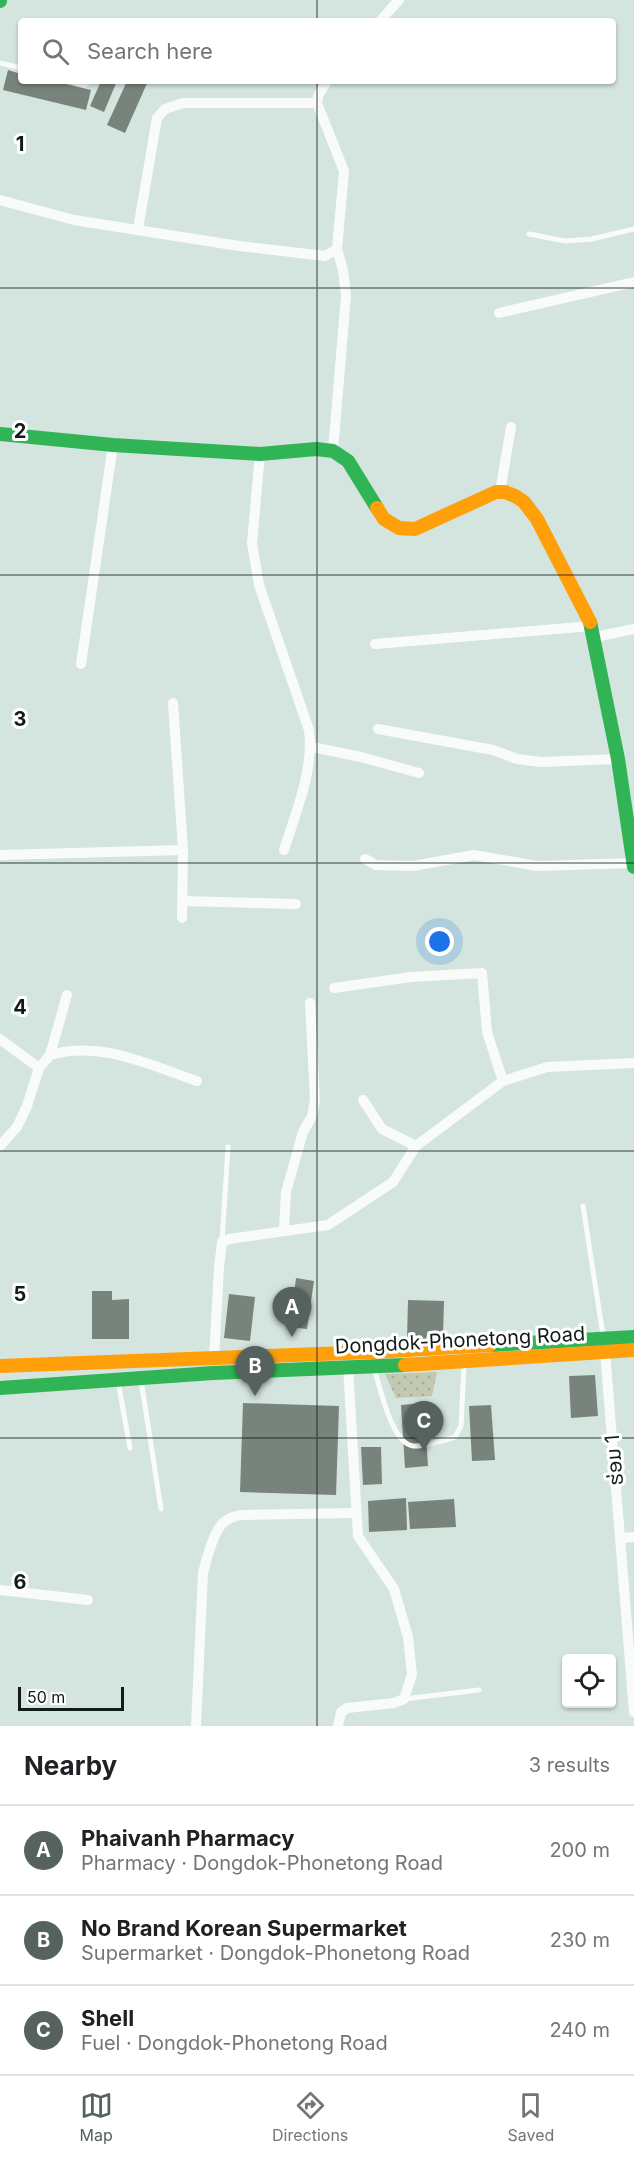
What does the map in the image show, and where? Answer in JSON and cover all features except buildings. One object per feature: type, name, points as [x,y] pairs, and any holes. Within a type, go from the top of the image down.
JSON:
[{"type":"main road","points":[[0,434],[113,445],[260,454],[316,448],[333,451],[348,461],[384,519],[399,528],[415,529],[486,495],[500,492],[515,496],[524,502],[537,519],[568,576],[593,631],[618,759],[634,865]]},
{"type":"main road","name":"Dongdok-Phonetong Road","points":[[0,1366],[214,1358],[373,1358],[464,1362],[604,1345],[634,1337]]},
{"type":"main road","name":"Dongdok-Phonetong Road","points":[[0,1388],[348,1367],[373,1358],[465,1347],[604,1345],[634,1350]]},
{"type":"street","points":[[383,18],[399,0]]},
{"type":"street","points":[[325,84],[318,96],[317,103],[344,171],[337,249],[343,270],[346,296],[333,451]]},
{"type":"street","points":[[138,229],[157,118],[165,109],[183,102],[317,103]]},
{"type":"street","points":[[0,200],[74,220],[239,246],[325,256],[337,249]]},
{"type":"street","points":[[499,313],[634,282]]},
{"type":"street","points":[[500,492],[511,427]]},
{"type":"street","points":[[81,664],[113,445]]},
{"type":"street","points":[[260,454],[252,543],[259,585],[309,730],[312,747],[310,764],[284,850]]},
{"type":"street","points":[[375,644],[634,629]]},
{"type":"street","points":[[173,703],[183,850],[182,918]]},
{"type":"street","points":[[378,729],[493,750],[517,759],[541,762],[618,759]]},
{"type":"street","points":[[312,747],[361,757],[419,773]]},
{"type":"street","points":[[0,855],[183,850]]},
{"type":"street","points":[[365,859],[376,865],[413,866],[474,855],[537,866],[634,865]]},
{"type":"street","points":[[184,901],[296,904]]},
{"type":"street","points":[[334,988],[411,977],[482,973],[487,1032],[503,1081]]},
{"type":"street","points":[[0,1146],[17,1127],[27,1107],[39,1068],[50,1055],[67,994]]},
{"type":"street","points":[[284,1229],[286,1192],[303,1132],[312,1116],[315,1100],[310,1003]]},
{"type":"street","points":[[0,1039],[39,1068]]},
{"type":"street","points":[[50,1055],[62,1051],[82,1050],[112,1052],[197,1081]]},
{"type":"street","points":[[214,1358],[222,1242],[284,1229],[328,1224],[393,1182],[416,1146],[503,1081],[547,1067],[634,1063]]},
{"type":"street","points":[[363,1100],[382,1130],[416,1146]]},
{"type":"street","name":"ຮ່ອມ 1","points":[[604,1345],[634,1712]]},
{"type":"street","points":[[338,1726],[341,1712],[347,1708],[394,1703],[404,1699],[412,1674],[408,1636],[394,1589],[358,1536],[348,1367]]},
{"type":"street","points":[[196,1726],[203,1573],[206,1560],[222,1524],[232,1517],[241,1515],[355,1513]]},
{"type":"street","points":[[620,1538],[634,1538]]},
{"type":"street","points":[[0,1590],[88,1600]]},
{"type":"lane","points":[[0,63],[18,67]]},
{"type":"lane","points":[[529,234],[565,242],[592,239],[634,229]]},
{"type":"lane","points":[[222,1242],[228,1146]]},
{"type":"lane","points":[[583,1206],[604,1345]]},
{"type":"lane","points":[[373,1358],[394,1430],[404,1442],[413,1446],[454,1437],[461,1426],[465,1347]]},
{"type":"lane","points":[[141,1378],[161,1509]]},
{"type":"lane","points":[[117,1380],[130,1448]]},
{"type":"lane","points":[[404,1699],[479,1690]]},
{"type":"green space","points":[[437,1372],[432,1396],[396,1398],[385,1374]]},
{"type":"traffic: fast","points":[[0,434],[113,445],[260,454],[316,449],[333,451],[348,461],[377,508]]},
{"type":"traffic: fast","points":[[590,622],[618,759],[634,867]]},
{"type":"traffic: fast","points":[[490,1345],[634,1337]]},
{"type":"traffic: fast","points":[[0,1388],[213,1373],[405,1365]]},
{"type":"traffic: slow","points":[[377,508],[384,519],[399,528],[415,529],[496,492],[505,492],[515,496],[524,502],[537,519],[590,622]]},
{"type":"traffic: slow","points":[[0,1366],[373,1352],[490,1345]]},
{"type":"traffic: slow","points":[[405,1365],[634,1350]]},
{"type":"place","name":"Phaivanh Pharmacy","points":[[292,1337]]},
{"type":"place","name":"No Brand Korean Supermarket","points":[[255,1396]]},
{"type":"place","name":"Shell","points":[[424,1451]]}]
